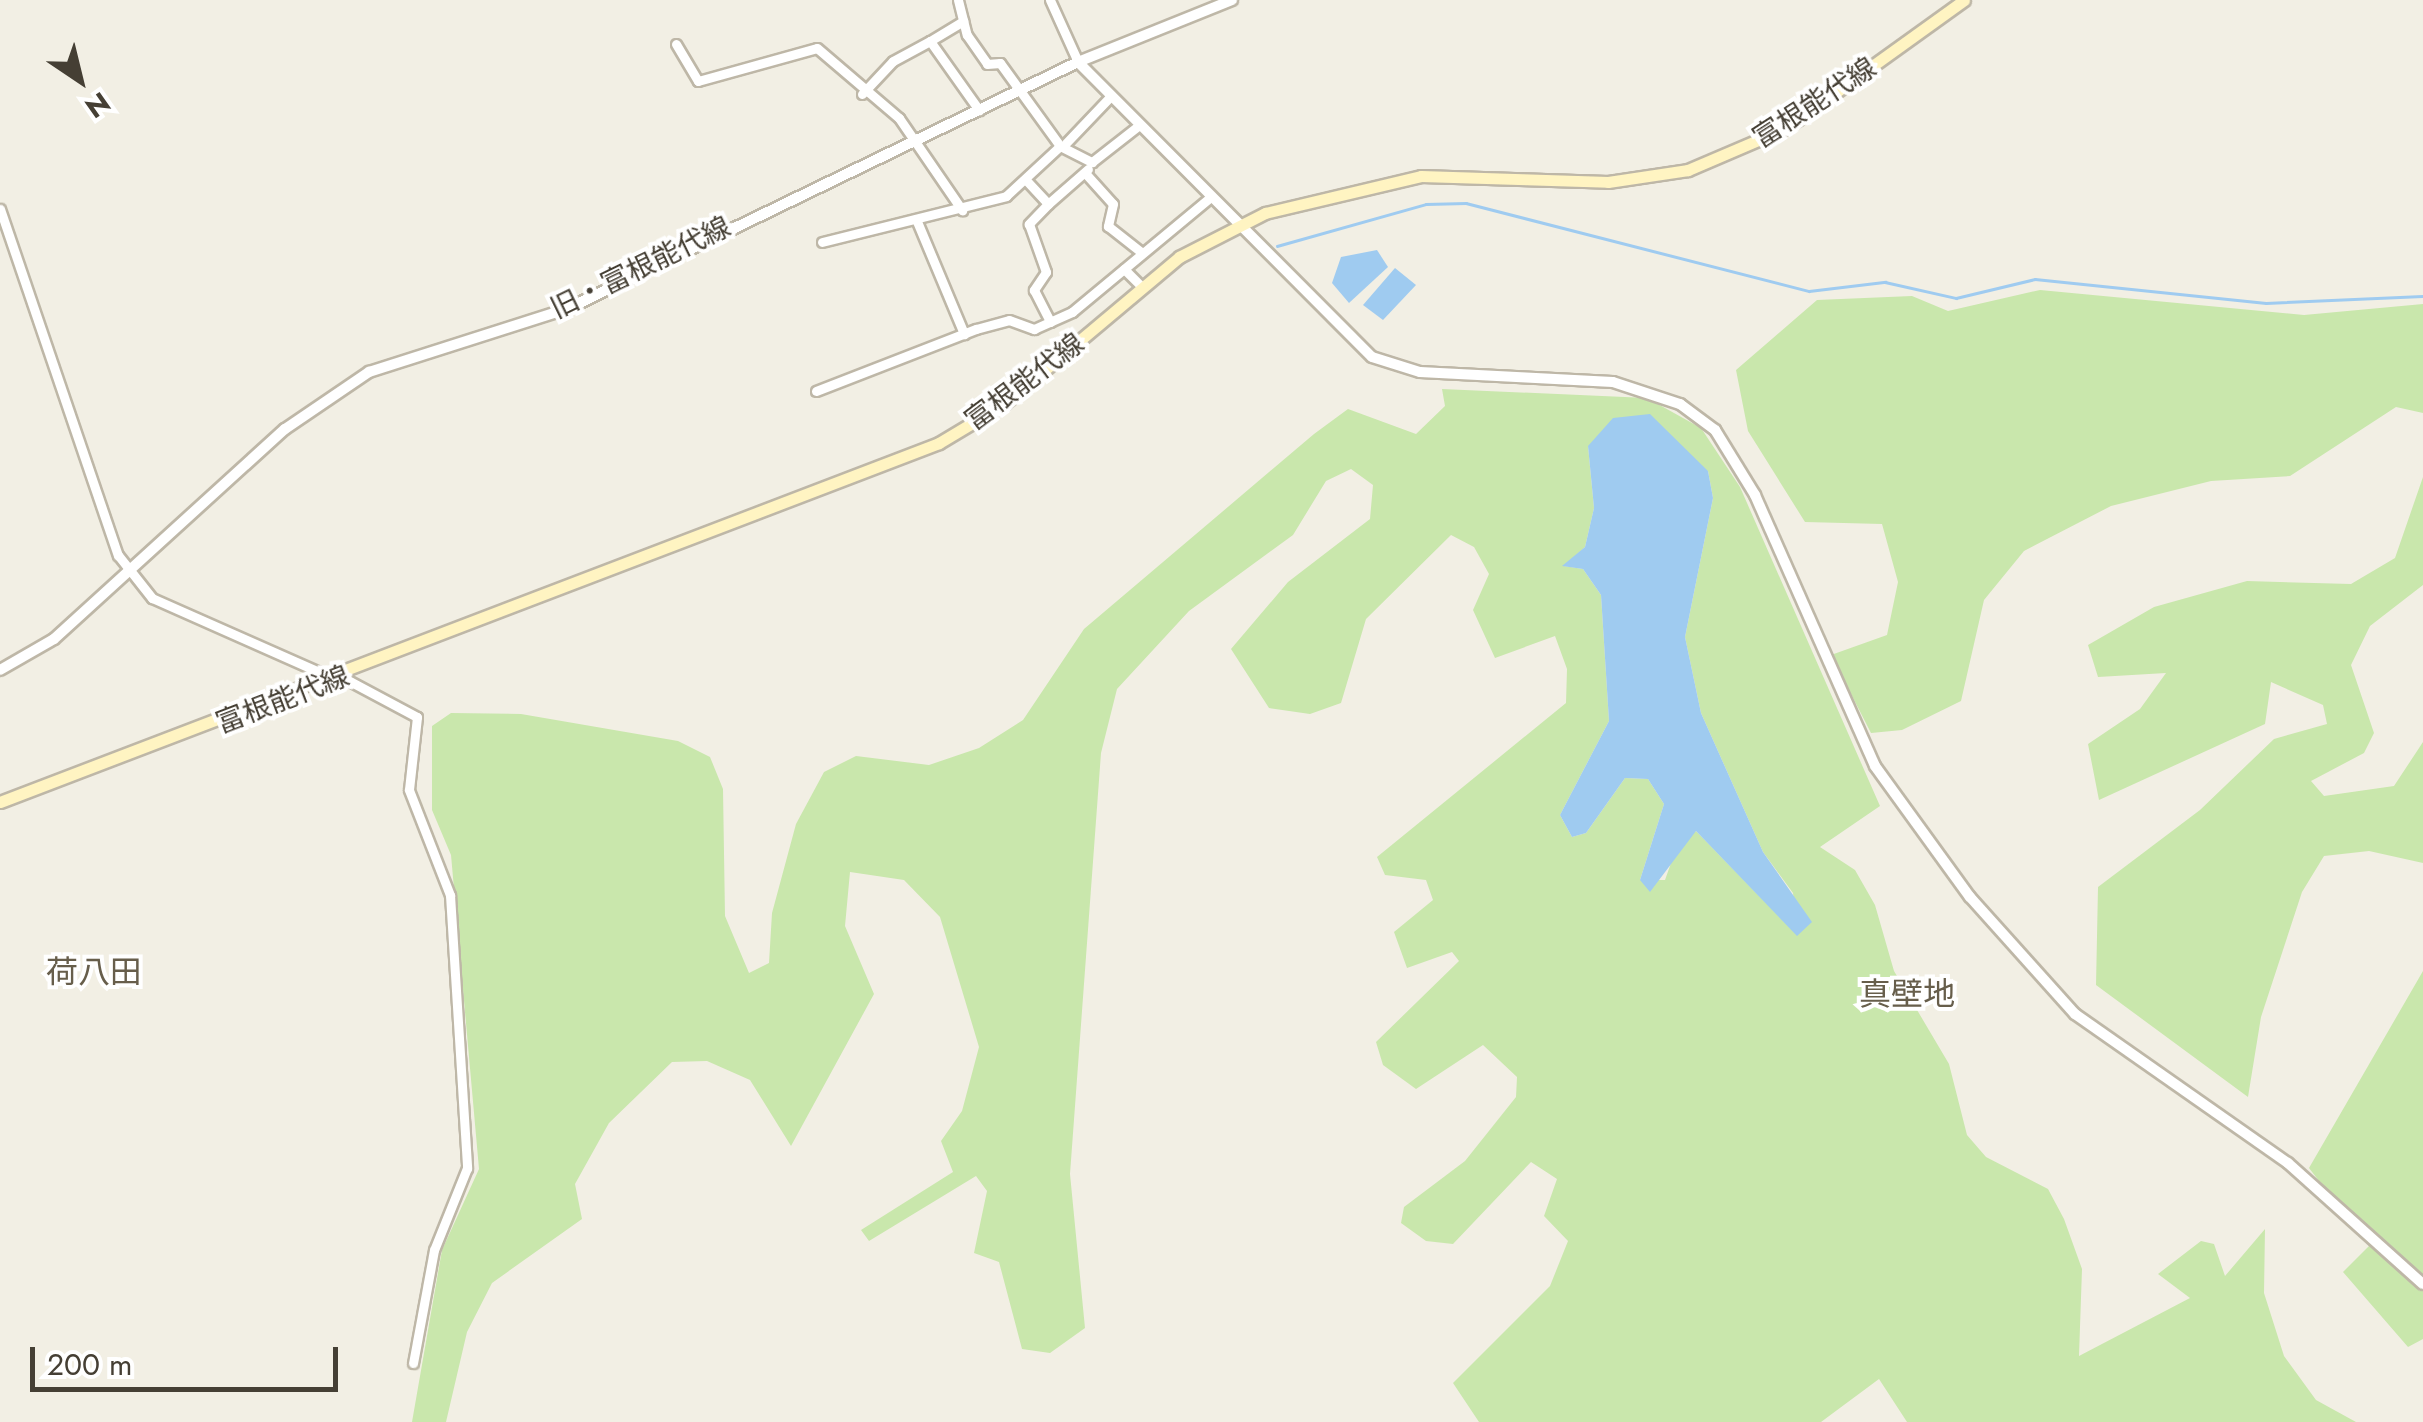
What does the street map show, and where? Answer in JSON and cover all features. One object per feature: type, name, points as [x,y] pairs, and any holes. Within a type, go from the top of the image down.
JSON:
[{"type":"main road","name":"富根能代線","points":[[0,802],[342,677],[939,443],[1004,404],[1142,287],[1233,227],[1372,182],[1608,182],[1720,160],[1822,105],[1964,0]]},
{"type":"street","points":[[958,0],[964,21],[987,64],[1000,63],[1063,144],[1092,162]]},
{"type":"street","points":[[1050,0],[1078,62],[1233,227],[1372,357],[1420,372],[1613,382],[1680,404],[1714,430],[1756,494],[1875,766],[1970,897],[2075,1014],[2278,1156],[2423,1284]]},
{"type":"street","name":"旧・富根能代線","points":[[0,670],[54,640],[286,429],[369,372],[568,310],[1078,62],[1232,0]]},
{"type":"street","points":[[862,94],[930,41],[964,21]]},
{"type":"street","points":[[930,41],[979,110]]},
{"type":"street","points":[[676,44],[698,82],[817,48],[862,94],[917,139],[962,210]]},
{"type":"street","points":[[822,242],[1006,196],[1110,97]]},
{"type":"street","points":[[1050,322],[1034,290],[1046,272],[1029,224],[1086,174],[1092,162],[1138,126]]},
{"type":"street","points":[[1086,174],[1113,204],[1108,226],[1141,252]]},
{"type":"street","points":[[1025,179],[1048,204]]},
{"type":"street","points":[[816,391],[1009,320],[1034,329],[1050,322],[1124,269],[1208,199]]},
{"type":"street","points":[[0,209],[44,354],[130,569],[152,598],[321,672],[326,683]]},
{"type":"street","points":[[916,219],[964,334]]},
{"type":"street","points":[[1124,269],[1142,287]]},
{"type":"street","points":[[342,677],[417,717],[410,790],[450,895],[467,1168],[434,1250],[413,1363]]},
{"type":"green space","points":[[2040,290],[2304,315],[2423,304],[2423,413],[2396,407],[2290,476],[2211,481],[2111,506],[2024,551],[1984,600],[1961,701],[1902,730],[1871,733],[1831,655],[1887,635],[1898,582],[1882,524],[1805,522],[1748,431],[1736,370],[1817,300],[1912,296],[1948,311]]},
{"type":"green space","points":[[1442,389],[1647,398],[1701,428],[1740,487],[1880,806],[1820,847],[1855,870],[1875,905],[1894,971],[1949,1064],[1967,1135],[1986,1157],[2048,1189],[2064,1219],[2082,1269],[2079,1356],[2190,1298],[2158,1274],[2201,1241],[2214,1244],[2225,1276],[2265,1229],[2264,1293],[2284,1356],[2316,1400],[2356,1422],[1907,1422],[1879,1379],[1821,1422],[1479,1422],[1453,1383],[1550,1286],[1568,1241],[1544,1216],[1557,1179],[1531,1162],[1453,1244],[1426,1241],[1401,1223],[1404,1207],[1465,1161],[1516,1097],[1517,1077],[1483,1045],[1416,1089],[1383,1065],[1376,1042],[1459,961],[1452,952],[1407,968],[1394,932],[1433,900],[1426,880],[1385,875],[1377,857],[1566,703],[1567,669],[1555,636],[1495,658],[1473,610],[1489,574],[1474,547],[1451,535],[1366,619],[1341,703],[1310,714],[1269,708],[1231,649],[1288,582],[1370,519],[1373,485],[1351,469],[1326,481],[1293,535],[1189,611],[1117,689],[1101,753],[1070,1174],[1085,1328],[1050,1353],[1022,1349],[999,1262],[974,1253],[987,1191],[976,1176],[869,1241],[861,1230],[953,1172],[941,1141],[962,1111],[979,1047],[940,917],[904,880],[850,872],[845,926],[874,994],[791,1146],[750,1080],[707,1061],[672,1062],[609,1123],[575,1184],[582,1219],[492,1283],[467,1332],[446,1422],[412,1422],[442,1250],[479,1169],[451,855],[432,810],[432,726],[451,713],[521,714],[678,741],[710,757],[723,789],[725,916],[749,973],[769,963],[772,913],[796,824],[824,772],[856,756],[929,765],[979,748],[1023,720],[1084,629],[1348,409],[1416,434],[1445,406]],"holes":[[[1588,446],[1708,471],[1713,498],[1685,637],[1701,713],[1763,852],[1793,893],[1797,935],[1696,831],[1677,846],[1665,880],[1640,880],[1664,804],[1648,779],[1625,778],[1586,833],[1572,837],[1560,815],[1609,721],[1601,595],[1583,569],[1564,566],[1585,547],[1594,508]]]},
{"type":"green space","points":[[2423,477],[2423,585],[2370,626],[2351,665],[2374,733],[2364,753],[2311,781],[2324,796],[2394,786],[2423,742],[2423,863],[2369,851],[2324,856],[2302,892],[2261,1017],[2248,1097],[2096,985],[2098,887],[2200,810],[2274,739],[2327,724],[2323,705],[2271,682],[2265,724],[2099,800],[2088,744],[2140,709],[2166,673],[2098,677],[2088,645],[2154,607],[2247,581],[2351,584],[2395,558]]},
{"type":"green space","points":[[2423,971],[2423,1339],[2408,1347],[2343,1272],[2369,1246],[2309,1168]]},
{"type":"water","points":[[1377,250],[1388,267],[1349,303],[1332,283],[1341,257]]},
{"type":"water","points":[[1395,268],[1416,285],[1383,320],[1363,305]]},
{"type":"water","points":[[1650,414],[1708,471],[1713,498],[1685,637],[1701,713],[1763,852],[1812,922],[1797,936],[1696,831],[1650,892],[1640,880],[1664,804],[1648,779],[1625,778],[1586,833],[1572,837],[1560,815],[1609,721],[1601,595],[1583,569],[1562,566],[1585,547],[1594,508],[1588,446],[1613,418]]},
{"type":"waterway","points":[[1277,246],[1426,204],[1466,203],[1809,291],[1885,282],[1956,298],[2035,279],[2266,303],[2423,296]]},
{"type":"district","name":"荷八田","points":[[94,972]]},
{"type":"district","name":"真壁地","points":[[1907,994]]}]
